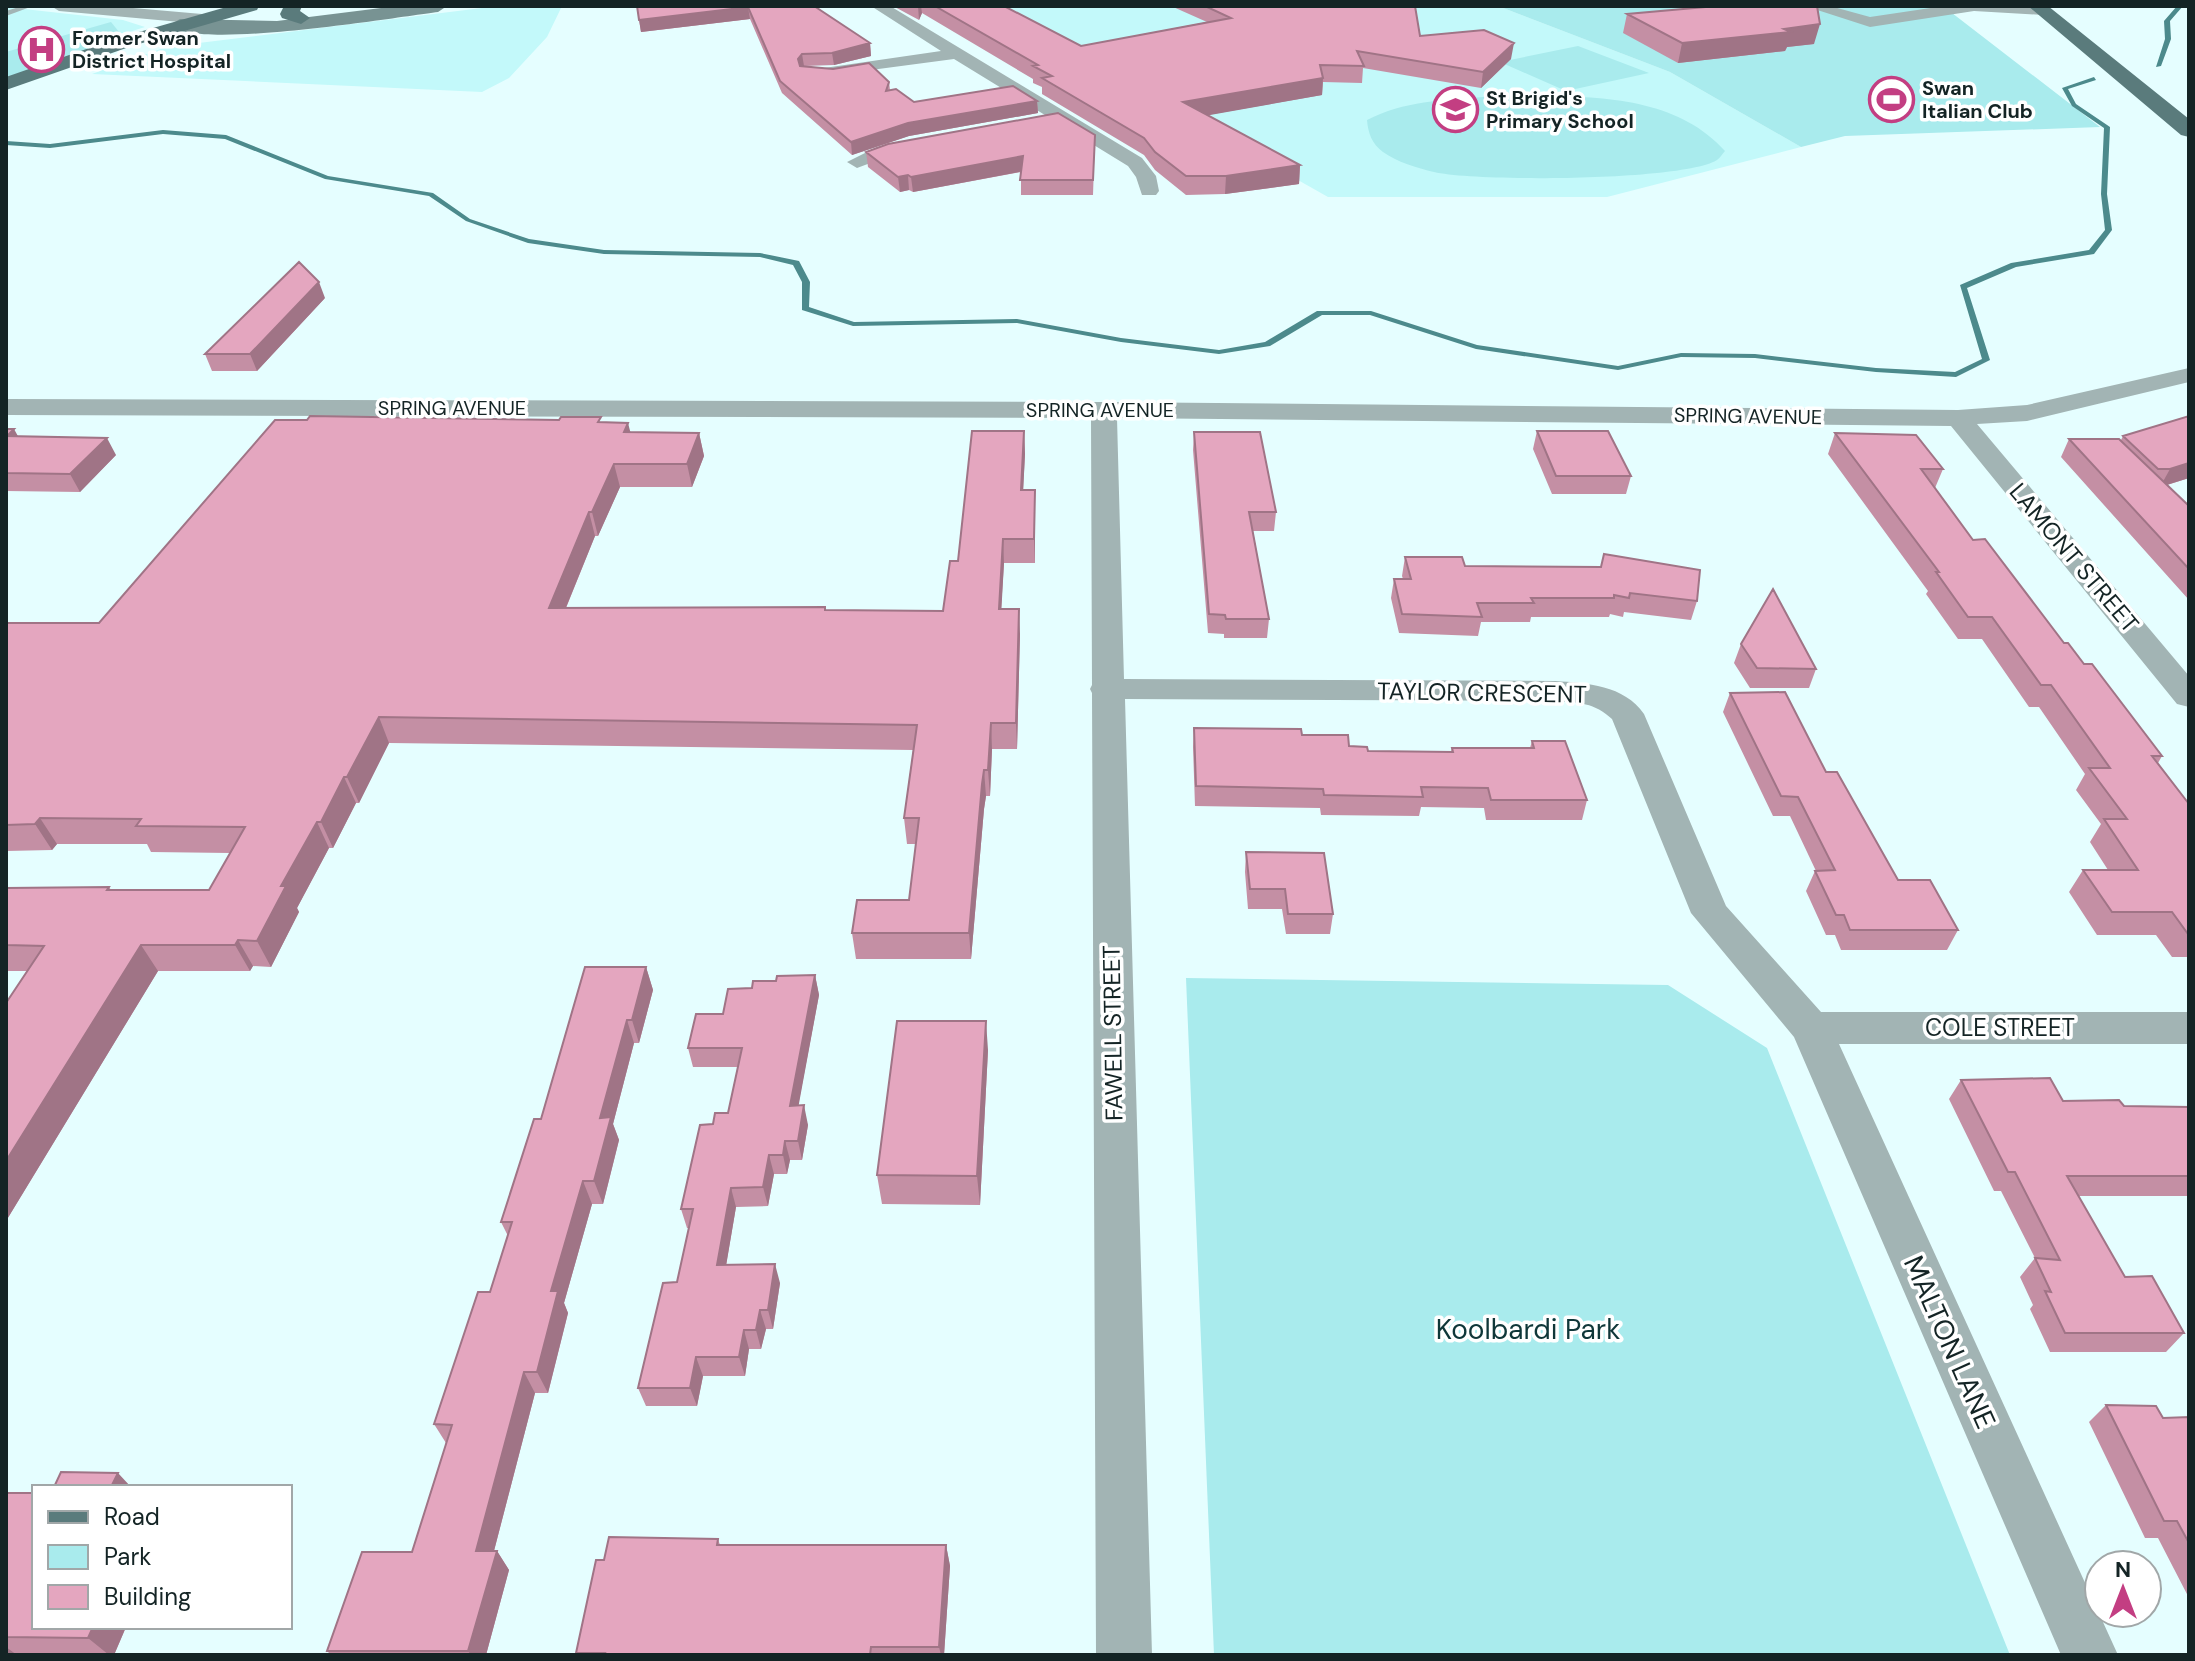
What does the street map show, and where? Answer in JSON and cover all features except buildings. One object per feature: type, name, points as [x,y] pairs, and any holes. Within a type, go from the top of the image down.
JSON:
[{"type":"main road","points":[[86,57],[204,24],[250,6]]},
{"type":"main road","points":[[227,21],[281,6]]},
{"type":"main road","points":[[204,24],[268,28],[438,6]]},
{"type":"main road","points":[[2040,8],[2189,130]]},
{"type":"main road","points":[[6,84],[180,25],[297,12],[345,18]]},
{"type":"street","points":[[59,6],[204,24]]},
{"type":"street","points":[[879,6],[1135,162],[1146,176],[1149,191]]},
{"type":"street","points":[[1813,6],[1870,22],[1974,6],[2040,8]]},
{"type":"street","points":[[124,13],[137,19],[180,25]]},
{"type":"street","points":[[810,73],[834,73],[954,54]]},
{"type":"street","points":[[1032,124],[1061,118]]},
{"type":"street","points":[[857,162],[884,151],[928,143]]},
{"type":"street","name":"SPRING AVENUE","points":[[6,407],[1104,410],[1958,418],[2027,413],[2189,375]]},
{"type":"street","name":"FAWELL STREET","points":[[1104,410],[1106,689],[1124,1655]]},
{"type":"street","name":"LAMONT STREET","points":[[1958,418],[2189,697]]},
{"type":"street","name":"TAYLOR CRESCENT","points":[[1106,689],[1555,691],[1612,699],[1627,714],[1710,913],[1811,1028]]},
{"type":"street","name":"COLE STREET","points":[[1811,1028],[2189,1028]]},
{"type":"street","name":"MALTON LANE","points":[[1811,1028],[2090,1655]]},
{"type":"lane","points":[[6,14],[29,6]]},
{"type":"shaded area","points":[[498,6],[562,6],[547,37],[509,78],[482,92],[92,74],[166,47]]},
{"type":"shaded area","name":"St Brigid's Primary School","points":[[990,6],[1498,6],[1670,72],[1801,147],[1607,197],[1328,197]]},
{"type":"shaded area","name":"Former Swan District Hospital","points":[[6,7],[123,20],[145,27],[6,71]]},
{"type":"green space","name":"Swan Italian Club","points":[[1498,6],[1934,6],[1952,13],[2100,127],[1845,136],[1801,147],[1670,72]]},
{"type":"green space","points":[[111,22],[124,38],[6,79],[6,52]]},
{"type":"green space","points":[[1578,46],[1649,73],[1566,91],[1500,62]]},
{"type":"green space","points":[[1484,97],[1580,97],[1644,105],[1674,115],[1701,130],[1725,151],[1717,160],[1697,167],[1665,172],[1579,178],[1491,177],[1434,172],[1407,164],[1383,152],[1370,134],[1367,120],[1395,109],[1424,102]]},
{"type":"green space","name":"Koolbardi Park","points":[[1186,978],[1668,985],[1767,1048],[2010,1655],[1214,1655]]},
{"type":"waterway","points":[[2158,66],[2168,39],[2167,21],[2180,6]]},
{"type":"waterway","points":[[6,143],[50,146],[163,132],[226,137],[327,178],[431,194],[468,220],[528,241],[604,252],[760,255],[796,263],[806,282],[805,308],[853,324],[1017,321],[1121,340],[1219,352],[1267,344],[1320,313],[1371,313],[1476,347],[1618,368],[1681,355],[1755,356],[1876,370],[1956,375],[1986,360],[1963,287],[2014,265],[2091,252],[2109,230],[2104,194],[2107,127],[2074,105],[2065,88],[2094,79]]},
{"type":"place","name":"Former Swan District Hospital","points":[[41,49]]},
{"type":"place","name":"Swan Italian Club","points":[[1891,100]]},
{"type":"place","name":"St Brigid's Primary School","points":[[1455,110]]}]
